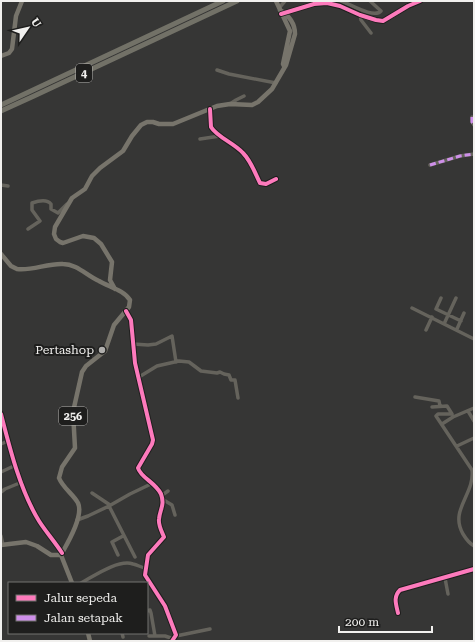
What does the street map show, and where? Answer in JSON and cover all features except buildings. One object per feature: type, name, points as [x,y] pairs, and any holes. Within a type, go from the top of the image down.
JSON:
[{"type":"highway","name":"4","points":[[1,110],[41,93],[223,1]]},
{"type":"highway","name":"4","points":[[1,104],[237,1]]},
{"type":"main road","points":[[1,56],[9,53],[12,49],[16,16],[22,1]]},
{"type":"main road","points":[[276,1],[292,36]]},
{"type":"main road","points":[[114,289],[110,280],[112,262],[103,246],[90,237],[83,236],[63,243],[55,238],[55,227],[70,202],[74,196],[86,189],[95,173],[123,151],[141,125],[148,122],[173,124],[186,120],[217,106],[230,104],[244,106],[256,103],[269,92],[288,61],[289,48],[295,30],[292,22],[281,11]]},
{"type":"main road","points":[[1,254],[12,266],[17,269],[60,264],[69,264],[80,269],[129,298],[130,305],[126,311]]},
{"type":"main road","points":[[100,282],[110,280]]},
{"type":"main road","name":"256","points":[[62,554],[77,520],[79,510],[77,502],[59,478],[62,467],[75,448],[73,412],[79,381],[83,369],[105,351],[114,325],[126,311]]},
{"type":"main road","points":[[2,545],[26,542],[51,555],[62,554],[72,582]]},
{"type":"street","points":[[281,11],[285,1]]},
{"type":"street","points":[[341,1],[369,13],[380,13],[380,9],[370,1]]},
{"type":"street","points":[[281,11],[327,2],[360,15],[383,21],[408,6],[420,1]]},
{"type":"street","points":[[360,15],[360,20],[371,33]]},
{"type":"street","points":[[217,70],[229,74],[276,82]]},
{"type":"street","points":[[230,104],[244,96]]},
{"type":"street","points":[[210,109],[211,127],[214,132],[229,141],[244,154],[260,183],[266,184],[276,179]]},
{"type":"street","points":[[472,117],[472,122],[474,125]]},
{"type":"street","points":[[200,139],[220,136]]},
{"type":"street","points":[[430,165],[460,156],[474,154]]},
{"type":"street","points":[[1,185],[8,186]]},
{"type":"street","points":[[28,229],[40,221],[32,210],[32,203],[40,201],[49,202],[52,209],[58,213],[70,202]]},
{"type":"street","points":[[442,298],[436,310],[461,321]]},
{"type":"street","points":[[444,324],[456,298]]},
{"type":"street","points":[[412,308],[457,329],[474,339]]},
{"type":"street","points":[[126,311],[131,320],[135,363],[153,440],[138,468],[142,475],[153,483],[162,497],[172,506],[175,515]]},
{"type":"street","points":[[457,329],[464,313]]},
{"type":"street","points":[[426,330],[432,317]]},
{"type":"street","points":[[133,344],[158,344],[172,336],[177,362]]},
{"type":"street","points":[[139,377],[157,366],[177,362],[188,362],[201,371],[220,372],[229,375],[231,380],[235,380],[238,398]]},
{"type":"street","points":[[415,397],[439,402],[440,406]]},
{"type":"street","points":[[432,407],[448,407],[452,415]]},
{"type":"street","points":[[474,408],[452,415],[437,415],[473,471],[470,484],[460,509],[459,518],[462,531],[468,541],[474,546]]},
{"type":"street","points":[[468,411],[474,422]]},
{"type":"street","points":[[1,414],[8,441],[28,499],[39,521],[62,554]]},
{"type":"street","points":[[442,424],[452,415]]},
{"type":"street","points":[[457,446],[474,438]]},
{"type":"street","points":[[1,444],[8,441]]},
{"type":"street","points":[[1,472],[16,465]]},
{"type":"street","points":[[1,492],[22,482]]},
{"type":"street","points":[[77,520],[109,506],[153,483]]},
{"type":"street","points":[[162,497],[168,491]]},
{"type":"street","points":[[92,493],[109,506],[135,557]]},
{"type":"street","points":[[162,497],[163,505],[158,520],[164,538],[149,553],[145,568],[145,577],[165,606],[174,639]]},
{"type":"street","points":[[1,536],[2,545]]},
{"type":"street","points":[[118,555],[112,542],[123,536]]},
{"type":"street","points":[[83,582],[112,566],[131,564],[145,568]]},
{"type":"street","points":[[398,613],[395,599],[396,594],[399,591],[474,570]]},
{"type":"street","points":[[445,578],[448,594]]},
{"type":"street","points":[[148,611],[150,610],[152,613],[155,636]]},
{"type":"street","points":[[149,636],[165,636],[174,639],[210,630]]},
{"type":"marked path","points":[[472,117],[472,122],[474,125]]},
{"type":"marked path","points":[[430,165],[460,156],[474,154]]},
{"type":"cycle path","points":[[281,14],[314,4],[327,3],[340,6],[360,15],[383,21],[408,6],[420,1]]},
{"type":"cycle path","points":[[210,109],[211,127],[217,134],[239,149],[246,156],[251,163],[260,183],[266,184],[276,179]]},
{"type":"cycle path","points":[[126,311],[131,320],[135,363],[153,440],[138,468],[142,475],[155,486],[161,494],[163,501],[159,521],[164,537],[148,555],[145,575],[165,606],[176,635],[172,641]]},
{"type":"cycle path","points":[[1,414],[16,469],[26,496],[39,521],[62,553]]},
{"type":"cycle path","points":[[398,613],[396,595],[400,590],[474,569]]},
{"type":"place","name":"Pertashop","points":[[102,350]]}]
